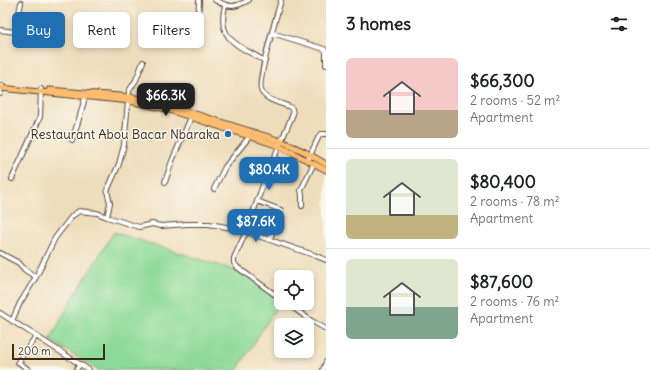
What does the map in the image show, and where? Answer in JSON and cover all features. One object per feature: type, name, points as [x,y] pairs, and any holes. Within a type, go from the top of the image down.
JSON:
[{"type":"main road","points":[[1,88],[167,104],[192,115],[250,136],[280,143]]},
{"type":"main road","points":[[192,115],[280,143],[309,158],[326,164]]},
{"type":"main road","points":[[309,158],[314,163],[326,170]]},
{"type":"street","points":[[199,0],[199,12]]},
{"type":"street","points":[[215,0],[225,6],[237,6],[249,0]]},
{"type":"street","points":[[274,294],[237,268],[234,263],[234,258],[246,232],[280,143],[294,114],[290,107],[264,95],[260,85],[281,0]]},
{"type":"street","points":[[0,30],[15,32],[21,3]]},
{"type":"street","points":[[225,6],[222,17],[223,25],[230,40],[265,61]]},
{"type":"street","points":[[272,33],[324,49],[326,51],[326,65]]},
{"type":"street","points":[[107,217],[110,203],[107,191],[119,164],[122,151],[127,99],[129,91],[136,80],[143,62]]},
{"type":"street","points":[[12,179],[40,117],[41,91]]},
{"type":"street","points":[[72,140],[86,95]]},
{"type":"street","points":[[166,182],[172,161],[192,115]]},
{"type":"street","points":[[309,158],[319,136],[326,134]]},
{"type":"street","points":[[214,189],[225,167],[250,136]]},
{"type":"street","points":[[302,206],[301,190],[314,163]]},
{"type":"street","points":[[257,201],[281,210],[270,239]]},
{"type":"street","points":[[12,321],[20,303],[36,277],[53,241],[72,216],[80,211],[98,213],[139,227],[152,224],[161,226],[209,224],[238,229],[270,239],[326,260]]},
{"type":"street","points":[[0,253],[19,263],[36,277]]},
{"type":"street","points":[[296,310],[326,329]]},
{"type":"street","points":[[0,314],[89,370]]},
{"type":"street","points":[[29,370],[18,362],[36,336]]},
{"type":"street","points":[[323,370],[326,362]]},
{"type":"street","points":[[76,370],[80,364]]},
{"type":"green space","points":[[114,232],[243,273],[274,295],[275,310],[237,370],[98,370],[50,340],[71,301]]},
{"type":"place","name":"Restaurant Abou Bacar Nbaraka","points":[[228,134]]}]
